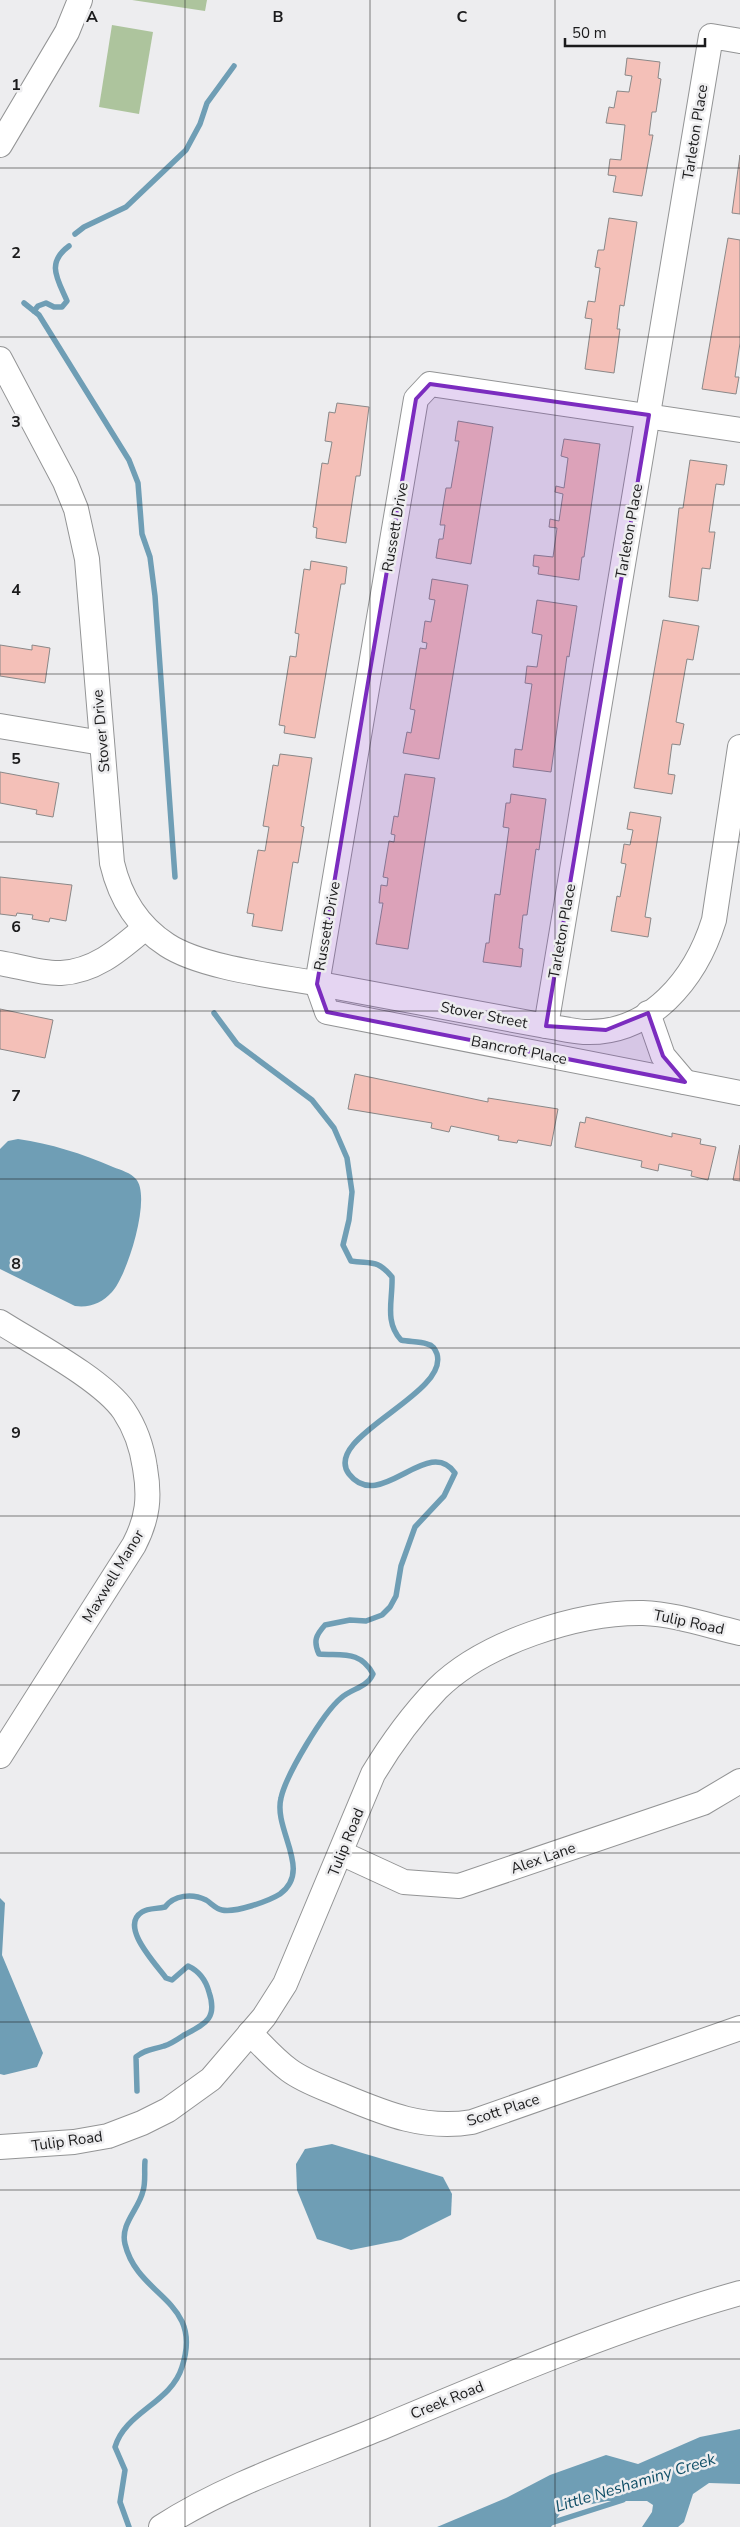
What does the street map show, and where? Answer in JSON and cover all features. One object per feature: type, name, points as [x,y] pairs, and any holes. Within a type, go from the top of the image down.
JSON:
[{"type":"street","points":[[1,139],[67,32],[80,0]]},
{"type":"street","name":"Tarleton Place","points":[[546,1026],[711,36],[740,41]]},
{"type":"street","name":"Stover Drive","points":[[0,359],[65,482],[76,509],[87,559],[112,863],[124,900],[145,928],[167,945],[197,959],[317,984]]},
{"type":"street","name":"Russett Drive","points":[[317,984],[416,400],[430,384],[740,430]]},
{"type":"street","points":[[0,726],[102,743]]},
{"type":"street","name":"Stover Street","points":[[317,984],[584,1032],[606,1030],[628,1024],[648,1014],[677,991],[699,958],[714,920],[732,856],[740,747]]},
{"type":"street","points":[[0,962],[60,973],[88,968],[116,952],[145,928]]},
{"type":"street","name":"Bancroft Place","points":[[317,984],[327,1012],[740,1093]]},
{"type":"street","points":[[648,1014],[663,1056],[685,1082]]},
{"type":"street","name":"Maxwell Manor","points":[[0,1756],[134,1545],[144,1527],[149,1488],[139,1439],[123,1409],[92,1381],[3,1330]]},
{"type":"street","name":"Tulip Road","points":[[0,2147],[74,2142],[108,2136],[142,2123],[168,2110],[211,2079],[264,2017],[286,1984],[374,1774],[404,1726],[438,1688],[486,1656],[539,1630],[607,1616],[644,1613],[740,1633]]},
{"type":"street","name":"Alex Lane","points":[[341,1853],[404,1882],[458,1886],[703,1803],[740,1781]]},
{"type":"street","name":"Scott Place","points":[[250,2033],[275,2058],[303,2079],[389,2116],[412,2122],[452,2125],[472,2122],[740,2028]]},
{"type":"street","name":"Creek Road","points":[[161,2527],[211,2498],[523,2369],[645,2321],[740,2293]]},
{"type":"highlighted area","points":[[430,384],[649,415],[546,1026],[606,1030],[648,1013],[663,1056],[685,1082],[327,1012],[317,984],[416,399]]},
{"type":"green space","points":[[132,0],[207,0],[205,11]]},
{"type":"green space","points":[[112,25],[153,32],[139,114],[99,107]]},
{"type":"water","points":[[18,1139],[78,1153],[126,1172],[136,1179],[140,1188],[141,1202],[136,1236],[118,1283],[112,1292],[100,1302],[86,1306],[75,1306],[0,1269],[0,1149],[8,1141]]},
{"type":"water","points":[[0,1898],[5,1903],[2,1955],[43,2053],[37,2067],[4,2075],[0,2074]]},
{"type":"water","points":[[332,2144],[443,2177],[452,2194],[451,2215],[401,2240],[351,2250],[317,2239],[297,2190],[296,2164],[305,2149]]},
{"type":"water","points":[[740,2429],[740,2484],[709,2483],[693,2494],[684,2522],[678,2527],[642,2527],[652,2512],[653,2505],[647,2501],[607,2501],[587,2505],[571,2504],[563,2509],[551,2527],[437,2527],[506,2498],[550,2475],[606,2455],[638,2464],[700,2437]]},
{"type":"building","points":[[627,58],[660,62],[658,78],[661,79],[656,112],[652,112],[649,135],[653,135],[642,196],[613,192],[616,176],[608,175],[610,159],[621,160],[625,125],[606,123],[609,107],[614,108],[617,91],[629,92],[632,76],[625,75]]},
{"type":"building","points":[[740,155],[740,214],[732,213]]},
{"type":"building","points":[[609,218],[637,222],[624,306],[620,305],[617,329],[620,329],[614,373],[585,369],[592,319],[585,318],[588,301],[595,302],[600,268],[595,267],[598,250],[604,250]]},
{"type":"building","points":[[728,238],[740,240],[740,343],[735,377],[739,377],[736,394],[702,389]]},
{"type":"building","points":[[337,403],[369,407],[360,476],[356,476],[346,543],[316,538],[317,528],[313,527],[322,463],[328,464],[332,442],[325,441],[329,412],[335,413]]},
{"type":"building","points":[[458,421],[493,427],[471,564],[436,558],[439,539],[443,539],[445,525],[440,525],[446,488],[451,488],[459,441],[455,441]]},
{"type":"building","points":[[564,439],[600,444],[579,580],[538,574],[539,567],[533,566],[534,555],[553,557],[557,528],[549,527],[550,519],[559,521],[563,494],[555,492],[556,486],[564,488],[568,458],[561,456]]},
{"type":"building","points":[[690,460],[727,465],[724,485],[716,484],[709,532],[715,532],[710,569],[702,568],[698,601],[669,597],[679,508],[683,508]]},
{"type":"building","points":[[311,561],[347,567],[345,584],[341,584],[315,738],[284,733],[285,726],[279,725],[290,656],[296,657],[299,634],[295,633],[304,569],[310,570]]},
{"type":"building","points":[[432,579],[468,585],[439,759],[403,753],[407,732],[411,733],[415,710],[410,709],[420,648],[426,649],[427,643],[422,642],[425,621],[431,622],[435,600],[429,599]]},
{"type":"building","points":[[537,600],[577,606],[569,657],[567,656],[551,772],[513,767],[515,749],[522,750],[532,684],[525,683],[527,666],[537,667],[542,635],[532,633]]},
{"type":"building","points":[[663,620],[699,626],[693,660],[687,659],[676,722],[684,724],[680,745],[672,744],[668,774],[675,775],[672,794],[634,788]]},
{"type":"building","points":[[0,645],[32,650],[32,645],[50,648],[45,683],[0,676]]},
{"type":"building","points":[[280,754],[312,758],[301,826],[304,827],[298,863],[293,862],[282,931],[252,926],[254,914],[247,913],[258,850],[265,851],[269,827],[263,826],[273,765],[278,766]]},
{"type":"building","points":[[0,772],[59,783],[53,817],[36,814],[37,810],[0,803]]},
{"type":"building","points":[[405,774],[435,778],[408,949],[376,944],[383,903],[379,903],[381,885],[387,886],[388,878],[383,877],[389,841],[394,842],[395,835],[391,834],[394,816],[398,817]]},
{"type":"building","points":[[511,794],[546,799],[539,850],[536,849],[527,915],[523,915],[519,948],[523,949],[521,967],[483,962],[486,943],[489,943],[495,894],[500,895],[509,828],[503,827],[506,803],[510,803]]},
{"type":"building","points":[[630,812],[661,817],[645,917],[651,918],[648,937],[611,931],[617,896],[620,897],[626,864],[621,863],[624,844],[630,845],[633,830],[627,829]]},
{"type":"building","points":[[0,877],[72,885],[66,921],[50,918],[49,922],[32,919],[33,915],[17,913],[16,916],[0,914]]},
{"type":"building","points":[[0,1009],[53,1020],[45,1058],[0,1049]]},
{"type":"building","points":[[355,1074],[488,1102],[488,1098],[558,1109],[551,1146],[518,1140],[517,1143],[498,1140],[499,1136],[451,1126],[449,1132],[431,1128],[432,1123],[348,1109]]},
{"type":"building","points":[[586,1117],[672,1137],[672,1133],[701,1139],[700,1144],[716,1147],[708,1180],[691,1176],[692,1171],[659,1164],[658,1171],[641,1167],[642,1161],[575,1147],[580,1122],[585,1123]]},
{"type":"building","points":[[740,1145],[740,1181],[733,1180]]},
{"type":"waterway","points":[[75,234],[84,227],[126,207],[186,150],[200,124],[207,103],[234,66]]},
{"type":"waterway","points":[[34,311],[38,306],[46,303],[54,307],[62,307],[67,301],[57,278],[56,265],[62,252],[69,246]]},
{"type":"waterway","points":[[24,303],[39,315],[129,460],[138,483],[142,534],[150,557],[155,596],[175,877]]},
{"type":"waterway","points":[[137,2091],[136,2057],[146,2051],[169,2044],[204,2024],[211,2015],[212,2009],[206,1984],[202,1977],[192,1968],[188,1966],[172,1980],[166,1978],[141,1945],[134,1926],[136,1918],[144,1911],[165,1907],[173,1900],[184,1896],[201,1898],[222,1910],[235,1910],[275,1897],[289,1884],[293,1873],[293,1862],[280,1810],[284,1788],[297,1760],[315,1730],[333,1706],[345,1695],[367,1682],[373,1674],[368,1666],[356,1658],[343,1655],[319,1654],[316,1645],[319,1632],[325,1625],[350,1620],[366,1621],[382,1615],[390,1607],[396,1596],[401,1566],[415,1527],[444,1496],[455,1473],[444,1463],[431,1462],[389,1481],[375,1485],[361,1484],[349,1474],[345,1460],[353,1445],[424,1385],[436,1369],[437,1354],[429,1345],[421,1342],[401,1340],[396,1333],[391,1318],[392,1277],[382,1267],[374,1263],[351,1261],[343,1245],[349,1220],[352,1192],[347,1158],[334,1128],[312,1100],[237,1044],[214,1013]]},
{"type":"waterway","points":[[129,2527],[120,2502],[125,2470],[115,2447],[120,2435],[128,2425],[159,2399],[176,2379],[182,2367],[186,2345],[184,2327],[177,2313],[142,2277],[132,2262],[125,2244],[124,2237],[127,2223],[141,2198],[144,2187],[145,2161]]},
{"type":"waterway","name":"Little Neshaminy Creek","points":[[538,2527],[623,2500]]}]
